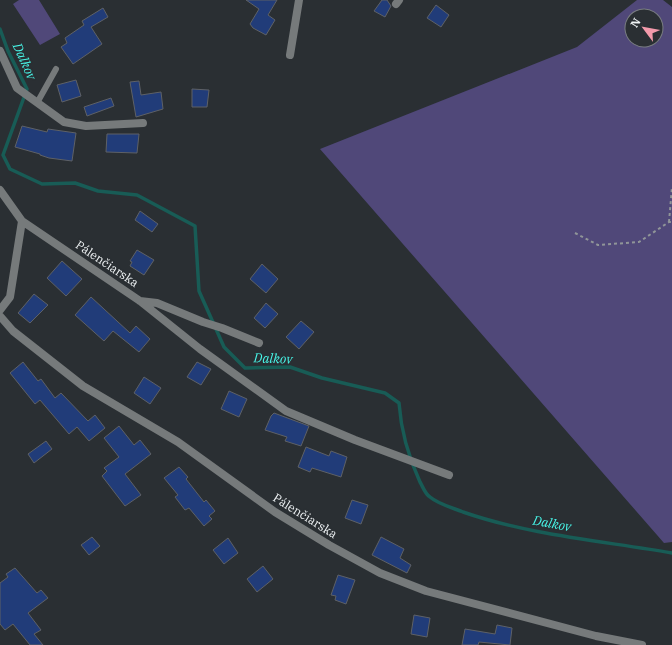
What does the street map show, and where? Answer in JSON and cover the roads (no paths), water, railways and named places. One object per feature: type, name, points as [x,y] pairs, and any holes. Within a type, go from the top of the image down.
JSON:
[{"type":"street","points":[[290,55],[298,0]]},
{"type":"street","points":[[0,51],[19,90],[64,122],[86,126],[143,123]]},
{"type":"street","name":"Pálenčiarska","points":[[0,190],[22,221],[140,301],[200,349],[286,411],[355,440],[449,475]]},
{"type":"street","points":[[0,310],[10,297],[22,221]]},
{"type":"street","points":[[140,301],[156,303],[259,342]]},
{"type":"street","name":"Pálenčiarska","points":[[0,316],[13,331],[83,386],[178,442],[274,512],[380,573],[426,591],[596,636],[642,645]]},
{"type":"lane","points":[[34,100],[56,69]]},
{"type":"waterway","name":"Dalkov","points":[[0,29],[8,51],[27,89],[3,155],[10,169],[42,184],[75,183],[98,191],[137,195],[195,226],[199,291],[224,347],[245,368],[290,367],[322,378],[385,393],[399,403],[401,424],[406,443],[412,463],[425,492],[428,496],[441,504],[488,520],[540,532],[672,553]]}]
